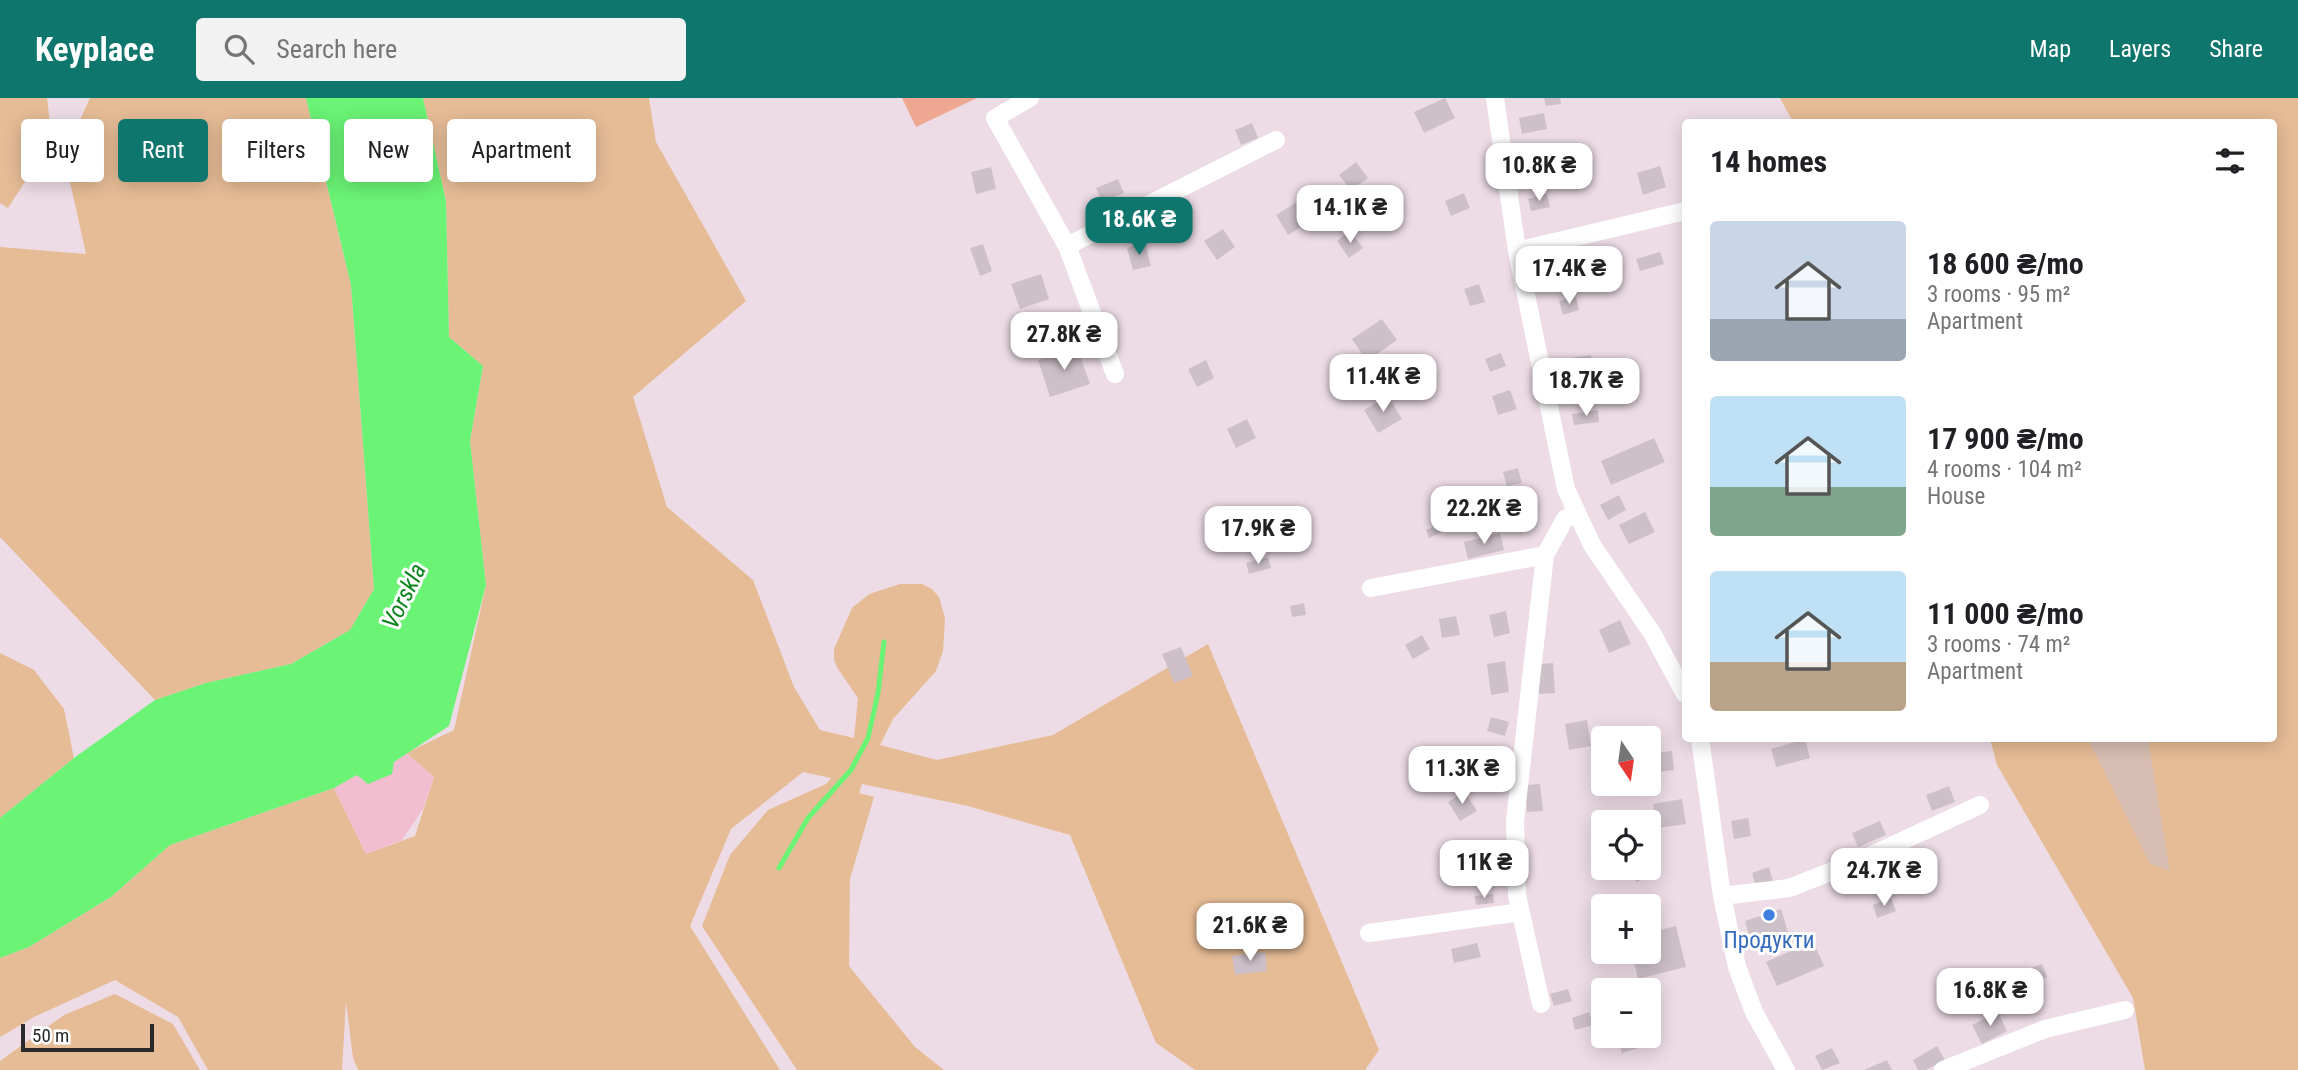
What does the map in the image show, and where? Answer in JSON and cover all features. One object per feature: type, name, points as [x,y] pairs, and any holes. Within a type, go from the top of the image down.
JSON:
[{"type":"street","points":[[1030,98],[995,118],[1067,246],[1115,374]]},
{"type":"street","points":[[1494,98],[1517,251],[1566,489],[1592,545],[1659,645],[1682,688]]},
{"type":"street","points":[[1067,246],[1276,140]]},
{"type":"street","points":[[1517,251],[1682,212]]},
{"type":"street","points":[[1541,1004],[1517,895],[1515,821],[1545,555],[1565,519],[1576,513]]},
{"type":"street","points":[[1371,588],[1545,555]]},
{"type":"street","points":[[1701,742],[1732,950],[1744,989],[1786,1070]]},
{"type":"street","points":[[1722,896],[1789,888],[1861,860],[1980,805]]},
{"type":"street","points":[[1368,933],[1521,912]]},
{"type":"street","points":[[1943,1070],[2045,1029],[2125,1010]]},
{"type":"shaded area","points":[[0,98],[47,98],[50,119],[21,119],[21,182],[25,182],[8,208],[0,203]]},
{"type":"shaded area","points":[[90,98],[306,98],[311,119],[222,119],[222,182],[326,182],[351,285],[374,589],[350,630],[291,664],[206,683],[155,700],[0,537],[0,247],[86,254],[70,182],[104,182],[104,119],[80,119]]},
{"type":"shaded area","points":[[423,98],[649,98],[656,142],[746,301],[633,397],[667,507],[753,580],[794,687],[820,730],[854,738],[858,698],[838,669],[834,660],[834,649],[852,608],[869,594],[900,584],[922,584],[932,589],[939,597],[945,618],[943,651],[936,671],[893,719],[880,745],[937,760],[1053,735],[1208,644],[1379,1050],[1365,1070],[1195,1070],[1156,1043],[1070,835],[968,806],[862,784],[859,793],[874,797],[850,879],[849,966],[915,1047],[944,1070],[797,1070],[702,926],[730,855],[768,810],[826,784],[831,778],[803,772],[731,829],[690,926],[780,1070],[358,1070],[353,1058],[346,1002],[342,1070],[208,1070],[178,1017],[115,980],[34,1017],[0,1037],[0,958],[29,947],[111,897],[170,845],[334,788],[366,854],[415,836],[434,777],[406,753],[454,730],[486,585],[470,441],[483,366],[449,337],[446,201],[433,143],[433,119],[428,119]]},
{"type":"shaded area","points":[[902,98],[977,98],[916,127]]},
{"type":"shaded area","points":[[1780,98],[2298,98],[2298,1070],[2145,1070],[2133,998],[1997,765],[1991,742],[2277,742],[2277,119],[1791,119]]},
{"type":"shaded area","points":[[0,653],[34,670],[64,709],[74,758],[0,818]]},
{"type":"shaded area","points":[[2089,742],[2148,742],[2170,871],[2150,864]]},
{"type":"shaded area","points":[[115,994],[173,1024],[200,1070],[0,1070],[0,1061],[64,1015]]},
{"type":"sand","points":[[406,753],[434,777],[423,809],[402,840],[366,854],[334,788],[357,775],[394,762]]},
{"type":"water","name":"Vorskla","points":[[306,98],[423,98],[428,119],[344,119],[344,182],[433,182],[433,143],[446,201],[449,337],[483,366],[470,441],[486,585],[449,726],[394,762],[392,774],[368,784],[357,775],[334,788],[170,845],[111,897],[29,947],[0,958],[0,818],[74,758],[155,700],[206,683],[291,664],[350,630],[374,589],[351,285],[326,182],[330,182],[330,119],[311,119]]},
{"type":"building","points":[[1445,98],[1455,118],[1424,133],[1414,112]]},
{"type":"building","points":[[1544,98],[1560,98],[1561,104],[1546,106]]},
{"type":"building","points":[[1544,113],[1547,129],[1522,134],[1519,118]]},
{"type":"building","points":[[1252,123],[1258,138],[1241,145],[1235,130]]},
{"type":"building","points":[[1561,160],[1565,178],[1544,183],[1540,165]]},
{"type":"building","points":[[1356,162],[1368,178],[1351,190],[1339,175]]},
{"type":"building","points":[[1660,166],[1666,187],[1643,195],[1637,173]]},
{"type":"building","points":[[991,167],[996,189],[976,194],[971,172]]},
{"type":"building","points":[[1118,179],[1124,193],[1102,202],[1096,188]]},
{"type":"building","points":[[1464,193],[1470,208],[1451,216],[1445,201]]},
{"type":"building","points":[[1547,194],[1550,207],[1531,211],[1528,199]]},
{"type":"building","points":[[1300,200],[1312,220],[1288,235],[1276,215]]},
{"type":"building","points":[[1223,229],[1235,247],[1217,260],[1204,241]]},
{"type":"building","points":[[1350,231],[1363,248],[1349,258],[1337,241]]},
{"type":"building","points":[[1145,243],[1151,266],[1133,270],[1127,248]]},
{"type":"building","points":[[983,244],[992,271],[980,276],[970,248]]},
{"type":"building","points":[[1660,252],[1664,264],[1640,271],[1636,259]]},
{"type":"building","points":[[1041,274],[1049,299],[1020,309],[1011,284]]},
{"type":"building","points":[[1479,284],[1485,302],[1470,306],[1464,289]]},
{"type":"building","points":[[1576,297],[1579,310],[1563,315],[1559,301]]},
{"type":"building","points":[[1382,319],[1397,340],[1367,361],[1352,339]]},
{"type":"building","points":[[1077,347],[1090,384],[1050,397],[1038,360]]},
{"type":"building","points":[[1501,353],[1506,366],[1490,372],[1485,359]]},
{"type":"building","points":[[1591,355],[1593,371],[1573,373],[1571,358]]},
{"type":"building","points":[[1206,360],[1214,378],[1197,387],[1188,369]]},
{"type":"building","points":[[1510,390],[1517,409],[1498,415],[1492,396]]},
{"type":"building","points":[[1388,396],[1402,419],[1378,433],[1364,410]]},
{"type":"building","points":[[1598,410],[1599,422],[1574,425],[1572,414]]},
{"type":"building","points":[[1247,419],[1256,438],[1236,448],[1227,429]]},
{"type":"building","points":[[1654,438],[1665,462],[1611,485],[1601,461]]},
{"type":"building","points":[[1518,468],[1522,483],[1507,486],[1503,472]]},
{"type":"building","points":[[1619,495],[1626,510],[1608,520],[1600,505]]},
{"type":"building","points":[[1524,508],[1526,519],[1514,522],[1511,511]]},
{"type":"building","points":[[1645,512],[1655,532],[1629,544],[1619,525]]},
{"type":"building","points":[[1440,524],[1443,532],[1429,538],[1426,530]]},
{"type":"building","points":[[1500,533],[1504,550],[1468,559],[1464,542]]},
{"type":"building","points":[[1268,557],[1271,568],[1249,574],[1246,563]]},
{"type":"building","points":[[1304,603],[1306,615],[1292,617],[1290,606]]},
{"type":"building","points":[[1506,611],[1510,633],[1494,637],[1489,615]]},
{"type":"building","points":[[1456,616],[1460,635],[1442,638],[1439,619]]},
{"type":"building","points":[[1620,620],[1631,644],[1609,653],[1599,630]]},
{"type":"building","points":[[1422,635],[1430,649],[1413,659],[1405,645]]},
{"type":"building","points":[[1181,647],[1193,676],[1174,683],[1162,654]]},
{"type":"building","points":[[1505,661],[1509,692],[1491,695],[1487,664]]},
{"type":"building","points":[[1553,663],[1555,693],[1539,694],[1537,664]]},
{"type":"building","points":[[1491,717],[1509,722],[1505,736],[1487,731]]},
{"type":"building","points":[[1587,720],[1591,746],[1569,750],[1565,724]]},
{"type":"building","points":[[1795,742],[1806,742],[1810,758],[1776,767],[1771,749]]},
{"type":"building","points":[[1672,751],[1674,770],[1661,772],[1661,752]]},
{"type":"building","points":[[1495,753],[1503,783],[1481,789],[1473,759]]},
{"type":"building","points":[[1540,784],[1543,811],[1527,812],[1525,785]]},
{"type":"building","points":[[1949,786],[1955,802],[1932,811],[1926,795]]},
{"type":"building","points":[[1465,792],[1477,811],[1460,821],[1448,802]]},
{"type":"building","points":[[1682,799],[1686,824],[1661,827],[1661,810],[1654,810],[1653,804]]},
{"type":"building","points":[[1748,818],[1751,836],[1734,839],[1731,821]]},
{"type":"building","points":[[1880,821],[1886,835],[1858,847],[1852,833]]},
{"type":"building","points":[[1769,867],[1773,881],[1756,886],[1752,873]]},
{"type":"building","points":[[1493,894],[1494,903],[1476,905],[1475,896]]},
{"type":"building","points":[[1891,898],[1896,911],[1877,918],[1873,905]]},
{"type":"building","points":[[1781,909],[1788,932],[1751,943],[1745,921]]},
{"type":"building","points":[[1676,926],[1686,967],[1638,978],[1635,964],[1661,964],[1661,930]]},
{"type":"building","points":[[1813,941],[1824,966],[1777,986],[1766,962]]},
{"type":"building","points":[[1477,943],[1481,957],[1454,963],[1451,949]]},
{"type":"building","points":[[1265,952],[1267,971],[1235,975],[1232,956]]},
{"type":"building","points":[[2042,964],[2047,977],[2027,984],[2023,971]]},
{"type":"building","points":[[1568,989],[1572,1001],[1554,1006],[1550,994]]},
{"type":"building","points":[[1589,1012],[1591,1026],[1575,1030],[1572,1018]]},
{"type":"building","points":[[1998,1012],[2007,1031],[1982,1044],[1972,1025]]},
{"type":"building","points":[[1937,1046],[1945,1060],[1926,1070],[1918,1070],[1913,1060]]},
{"type":"building","points":[[1621,1048],[1638,1048],[1622,1053]]},
{"type":"building","points":[[1832,1048],[1840,1063],[1822,1070],[1815,1056]]},
{"type":"building","points":[[1887,1060],[1892,1070],[1864,1070]]},
{"type":"waterway","points":[[779,868],[808,818],[851,770],[868,738],[878,693],[884,642]]},
{"type":"place","name":"Продукти","points":[[1769,915]]}]
